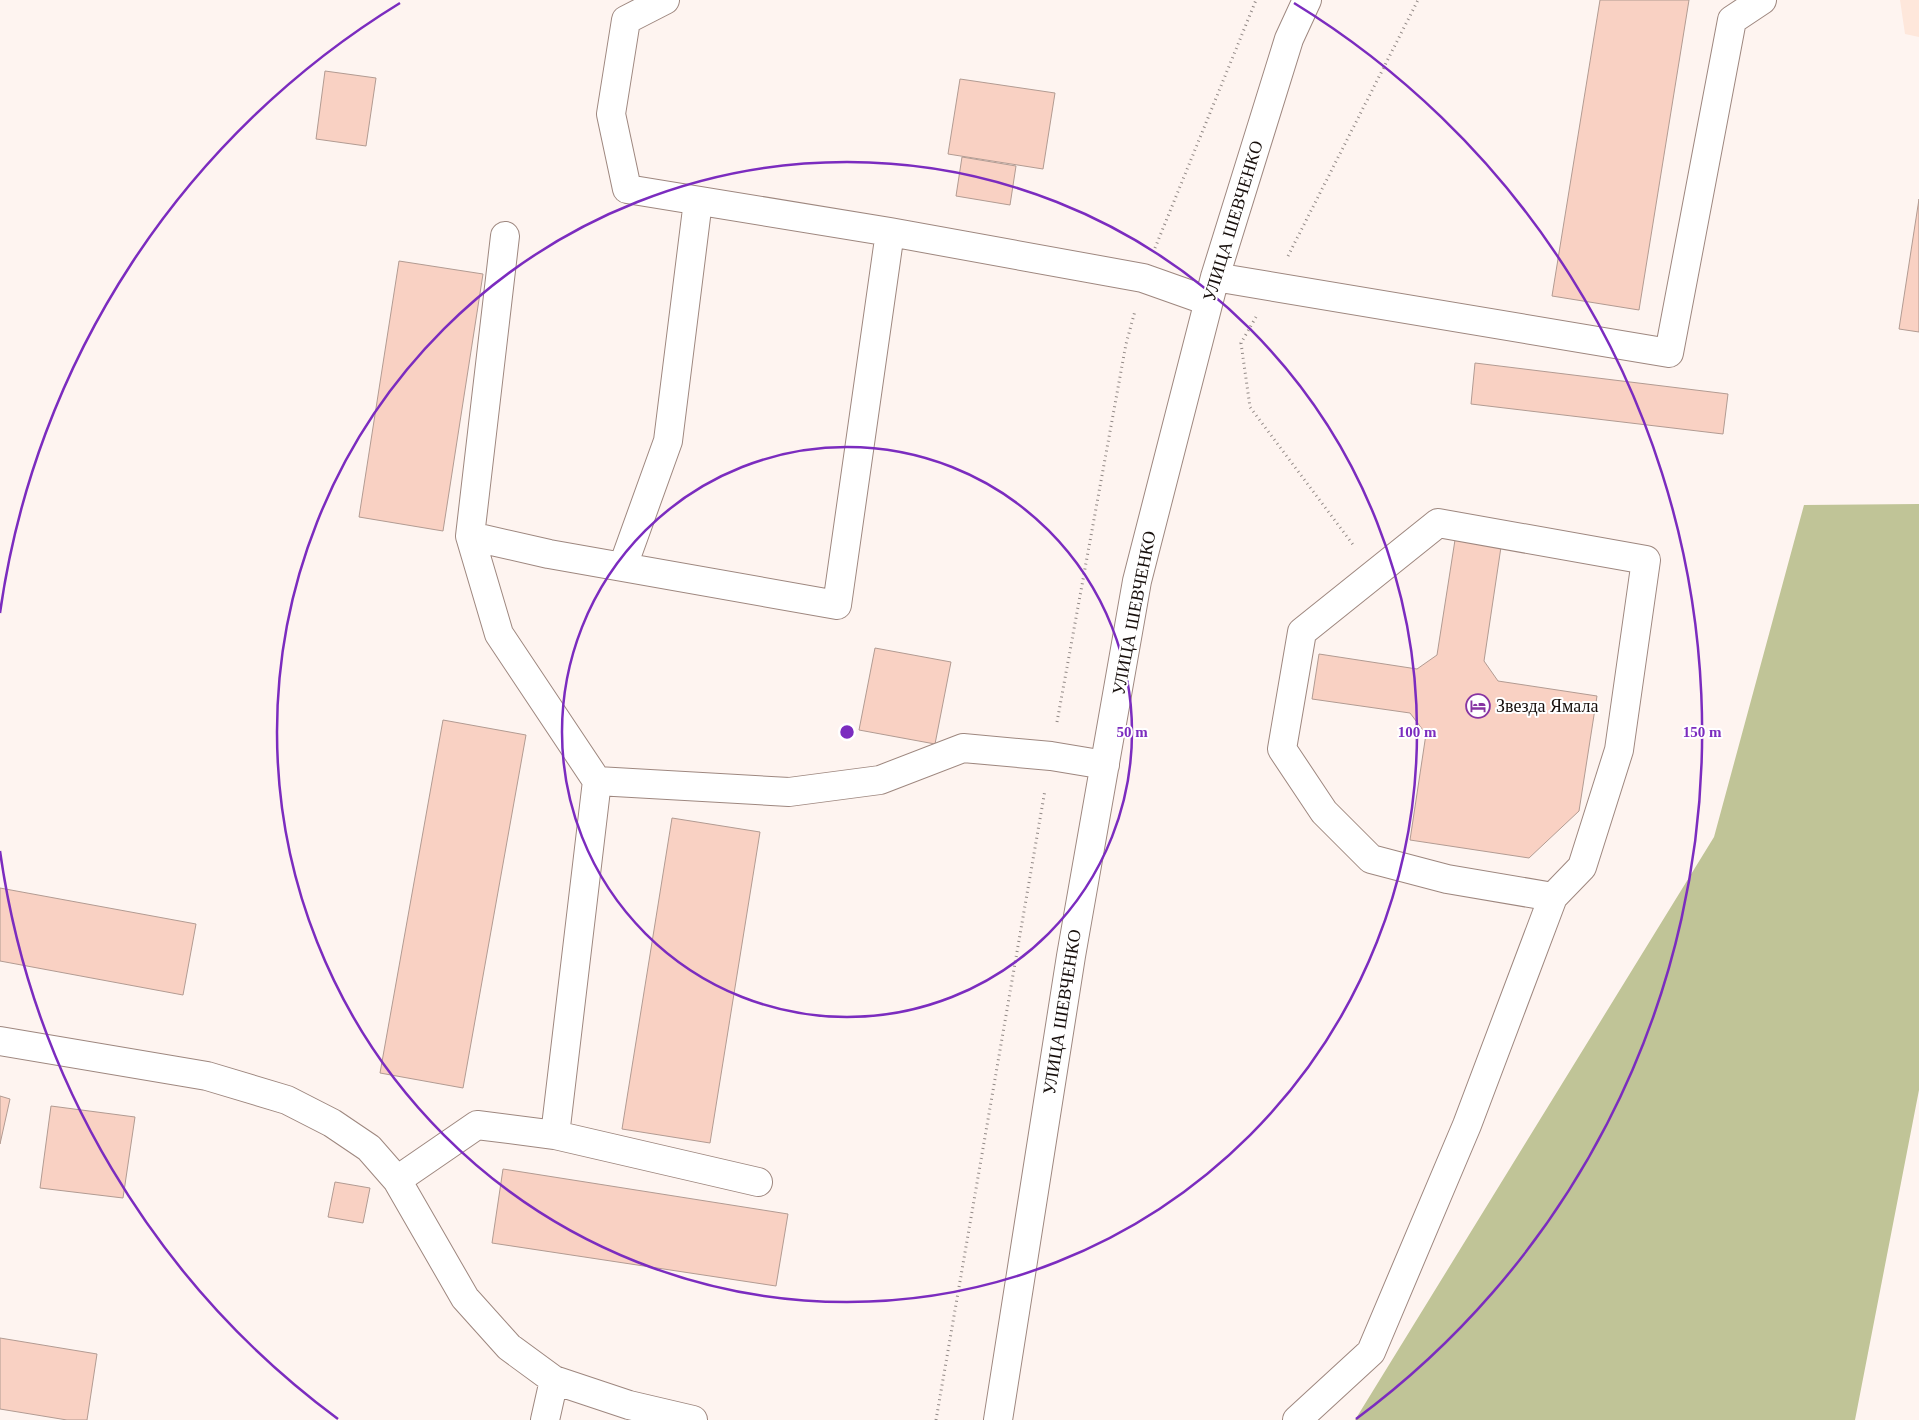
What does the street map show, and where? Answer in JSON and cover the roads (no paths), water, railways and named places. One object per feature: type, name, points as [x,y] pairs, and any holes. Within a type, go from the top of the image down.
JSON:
[{"type":"street","points":[[665,0],[626,20],[611,114],[627,189],[890,232],[1211,289],[1273,287],[1669,353],[1732,20],[1762,0]]},
{"type":"street","name":"УЛИЦА ШЕВЧЕНКО","points":[[998,1420],[1071,956],[1137,581],[1211,289],[1289,39],[1307,0]]},
{"type":"street","points":[[623,566],[668,440],[698,201]]},
{"type":"street","points":[[470,536],[549,554],[837,605],[890,232]]},
{"type":"street","points":[[505,236],[470,536],[499,634],[597,781],[554,1135]]},
{"type":"street","points":[[1297,1420],[1371,1352],[1467,1125],[1553,897],[1582,867],[1620,750],[1646,560],[1438,523],[1302,632],[1282,749],[1324,812],[1371,859],[1447,879],[1553,897]]},
{"type":"street","points":[[597,781],[789,792],[880,780],[963,748],[1051,756],[1104,765]]},
{"type":"street","points":[[0,1041],[207,1076],[287,1100],[332,1123],[369,1148],[397,1180],[465,1298],[510,1347],[554,1380],[629,1405],[693,1420]]},
{"type":"street","points":[[397,1180],[477,1125],[554,1135],[758,1182]]},
{"type":"street","points":[[545,1420],[554,1380]]},
{"type":"place","name":"Звезда Ямала","points":[[1478,706]]}]
